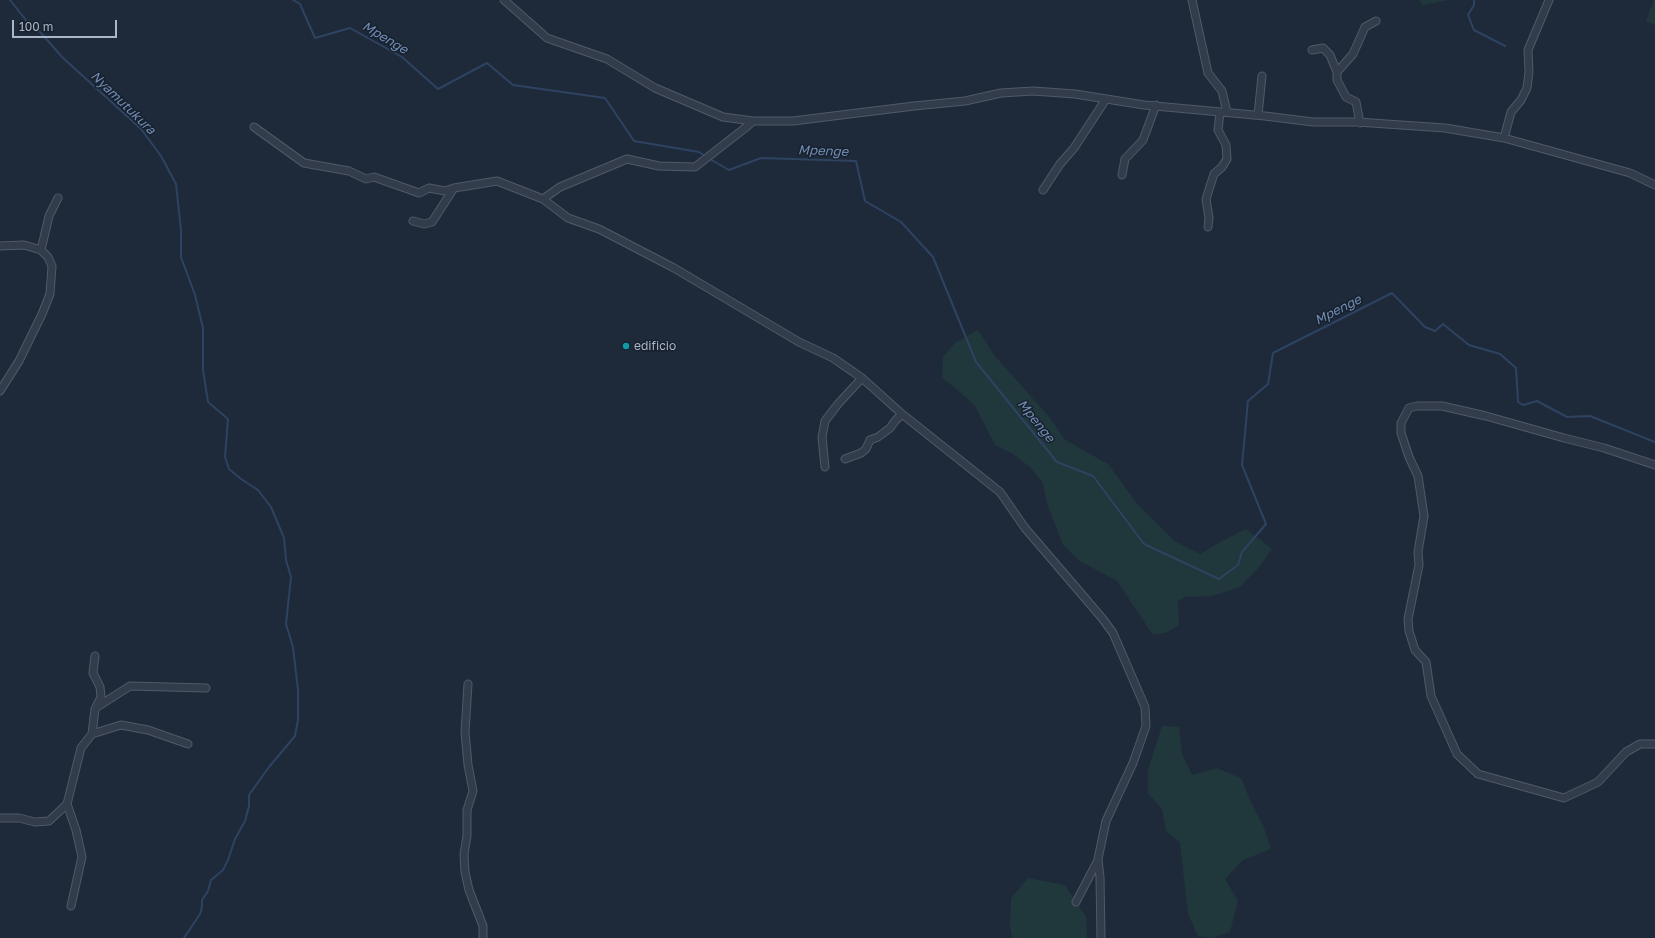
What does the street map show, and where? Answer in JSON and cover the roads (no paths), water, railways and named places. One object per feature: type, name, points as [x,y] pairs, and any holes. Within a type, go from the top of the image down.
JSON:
[{"type":"street","points":[[504,0],[547,38],[607,59],[655,88],[723,117],[752,121],[801,120],[965,101],[1014,91],[1068,94],[1144,105],[1258,115],[1313,122],[1445,128],[1504,138],[1630,173],[1655,185]]},
{"type":"street","points":[[1192,0],[1208,73],[1222,91],[1223,112],[1218,130],[1226,145],[1227,159],[1222,167],[1214,174],[1206,199],[1209,218],[1208,227]]},
{"type":"street","points":[[1504,138],[1511,112],[1521,100],[1527,88],[1528,50],[1548,0]]},
{"type":"street","points":[[1337,72],[1354,54],[1365,27],[1376,21]]},
{"type":"street","points":[[1312,50],[1323,48],[1330,55],[1337,72],[1337,80],[1346,97],[1356,102],[1360,123]]},
{"type":"street","points":[[1258,115],[1262,76]]},
{"type":"street","points":[[1044,190],[1060,164],[1074,148],[1106,99]]},
{"type":"street","points":[[1122,176],[1126,159],[1143,140],[1156,105]]},
{"type":"street","points":[[543,199],[560,187],[627,159],[659,166],[696,167],[752,121]]},
{"type":"street","points":[[254,127],[304,163],[349,172],[366,179],[374,176],[420,193],[428,188],[445,191],[454,188],[497,181],[543,199],[568,218],[599,229],[674,268],[799,342],[833,358],[862,378],[902,414],[1000,492],[1025,528],[1094,608],[1113,633],[1145,707],[1146,726],[1133,763],[1106,821],[1098,859],[1076,902]]},
{"type":"street","points":[[413,221],[424,224],[432,222],[454,188]]},
{"type":"street","points":[[41,250],[49,216],[58,198]]},
{"type":"street","points":[[0,246],[24,245],[41,250],[48,258],[52,266],[50,294],[42,314],[19,360],[0,391]]},
{"type":"street","points":[[826,467],[822,437],[825,421],[838,404],[862,378]]},
{"type":"street","points":[[1655,465],[1604,448],[1486,416],[1442,406],[1417,406],[1409,408],[1401,422],[1401,433],[1409,457],[1418,476],[1424,516],[1418,552],[1419,565],[1408,620],[1409,631],[1415,650],[1426,662],[1431,696],[1457,754],[1478,774],[1564,798],[1598,782],[1626,752],[1640,744],[1655,744]]},
{"type":"street","points":[[845,459],[861,453],[866,449],[870,440],[878,437],[890,428],[894,421],[902,414]]},
{"type":"street","points":[[0,818],[19,818],[35,822],[49,821],[67,804],[81,748],[92,734],[95,709],[101,697],[100,687],[93,672],[95,656]]},
{"type":"street","points":[[468,684],[465,732],[468,765],[473,791],[467,810],[467,836],[464,866],[469,890],[483,926],[483,938]]},
{"type":"street","points":[[95,709],[130,686],[206,688]]},
{"type":"street","points":[[92,734],[120,725],[148,730],[188,744]]},
{"type":"street","points":[[67,804],[76,830],[82,858],[71,906]]},
{"type":"street","points":[[1098,859],[1100,877],[1101,938]]},
{"type":"waterway","name":"Nyamutukura","points":[[10,0],[29,24],[41,33],[62,57],[141,129],[161,156],[176,184],[181,230],[181,257],[195,295],[203,328],[203,370],[208,402],[228,419],[225,457],[229,469],[258,490],[271,507],[284,538],[286,560],[291,577],[286,624],[293,647],[298,690],[298,720],[295,736],[269,767],[249,795],[249,806],[245,821],[235,839],[228,860],[223,870],[211,880],[208,891],[202,900],[200,914],[184,938]]},
{"type":"waterway","name":"Mpenge","points":[[293,0],[300,4],[315,38],[350,28],[402,57],[438,89],[487,63],[513,85],[605,98],[634,141],[699,152],[705,156]]},
{"type":"waterway","points":[[1474,0],[1474,5],[1468,15],[1474,30],[1505,46]]},
{"type":"waterway","name":"Mpenge","points":[[708,158],[729,170],[761,158],[856,161],[865,201],[901,222],[933,257],[976,362],[1057,462],[1093,476],[1144,544],[1219,579],[1238,565],[1242,552],[1266,524],[1242,465],[1248,401],[1268,384],[1273,353],[1392,293],[1425,327],[1435,331],[1443,324],[1469,345],[1500,354],[1516,368],[1518,402],[1523,405],[1537,401],[1567,417],[1590,416],[1655,442]]},
{"type":"place","name":"edificio","points":[[626,346]]}]
